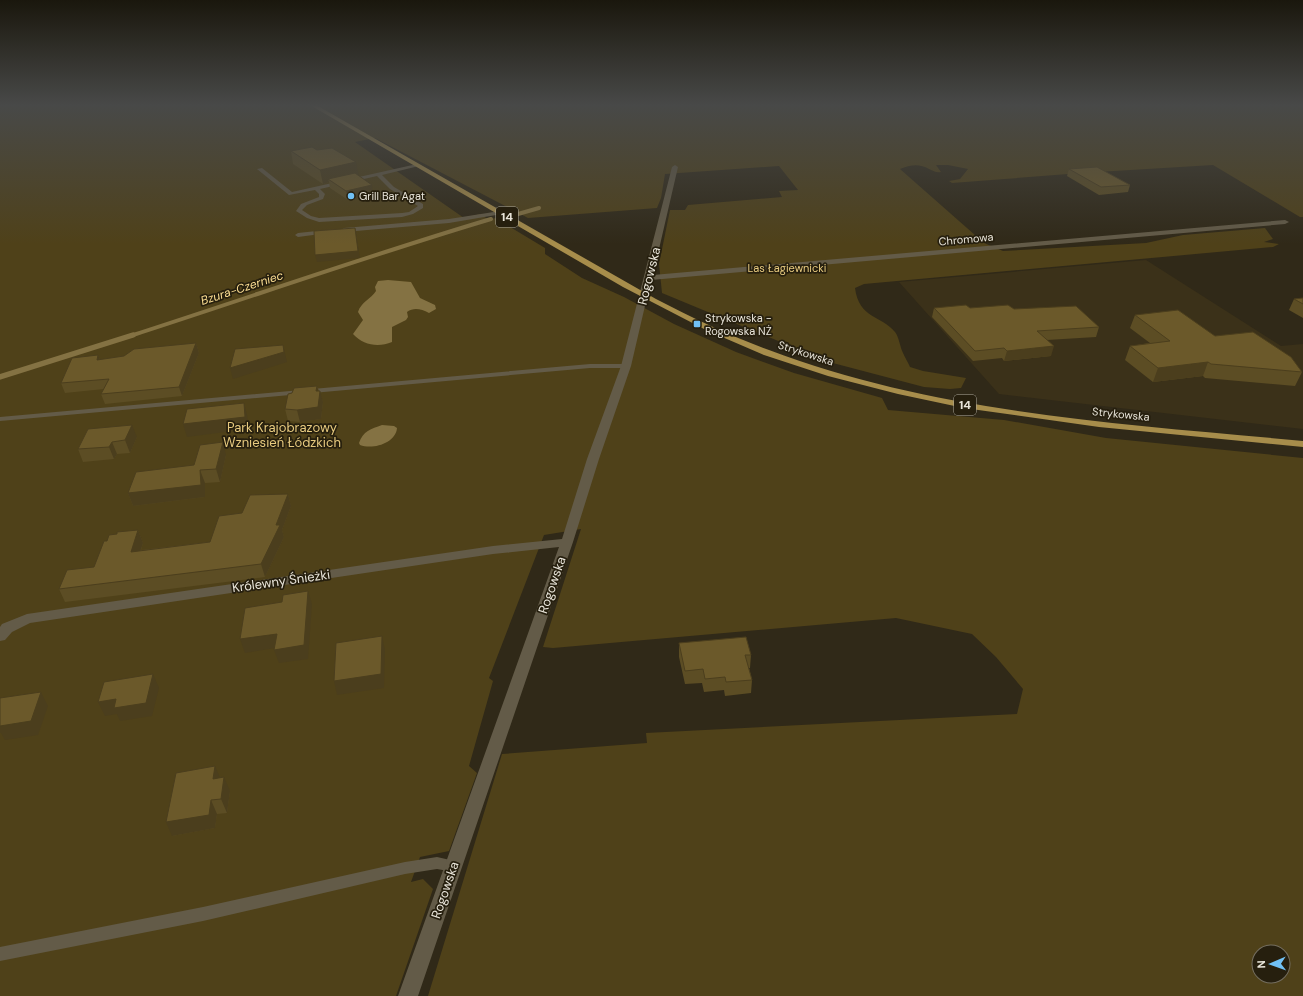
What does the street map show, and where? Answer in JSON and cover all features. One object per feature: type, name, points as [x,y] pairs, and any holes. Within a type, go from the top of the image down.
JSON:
[{"type":"main road","name":"Strykowska","points":[[394,151],[644,297],[697,324],[769,353],[832,374],[896,390],[976,406],[1063,420],[1303,444]]},
{"type":"street","name":"Rogowska","points":[[408,996],[567,542],[593,459],[626,366],[649,278],[675,167]]},
{"type":"street","name":"Chromowa","points":[[649,278],[1107,239],[1285,222]]},
{"type":"street","name":"Królewny Śnieżki","points":[[0,636],[7,628],[27,619],[486,551],[567,542]]},
{"type":"lane","points":[[260,169],[289,194],[317,189],[418,165]]},
{"type":"lane","points":[[317,189],[322,194],[321,198],[315,202],[303,205],[298,211],[319,220],[402,215],[411,213],[421,207],[421,205],[392,188],[378,174]]},
{"type":"lane","points":[[340,230],[449,221],[500,213]]},
{"type":"lane","points":[[298,235],[334,231]]},
{"type":"lane","points":[[0,419],[590,366],[626,366]]},
{"type":"lane","points":[[0,954],[203,914],[405,868],[437,863],[454,866]]},
{"type":"shaded area","points":[[1146,260],[1281,346],[1303,344],[1303,429],[999,394],[899,282]]},
{"type":"shaded area","points":[[388,280],[411,282],[420,298],[435,305],[436,309],[429,313],[423,310],[412,309],[407,312],[408,317],[406,320],[392,327],[392,342],[381,345],[366,343],[361,341],[353,334],[363,320],[358,312],[359,309],[376,291],[375,287],[378,281]]},
{"type":"shaded area","points":[[382,425],[394,426],[397,428],[393,438],[377,446],[371,447],[360,445],[359,443],[365,433]]},
{"type":"green space","name":"Park Krajobrazowy Wzniesień Łódzkich","points":[[0,151],[369,151],[464,218],[480,214],[489,220],[495,218],[545,248],[545,254],[582,278],[624,297],[674,324],[736,352],[794,373],[882,398],[888,410],[1004,420],[1106,438],[1303,458],[1303,996],[428,996],[502,754],[647,743],[646,733],[1017,714],[1023,689],[996,657],[972,634],[896,618],[553,648],[543,647],[581,529],[544,535],[489,678],[493,681],[469,766],[477,773],[449,851],[420,857],[411,882],[423,879],[433,889],[396,996],[0,996]]},
{"type":"green space","name":"Las Łagiewnicki","points":[[401,151],[1303,151],[1303,217],[1300,217],[1213,165],[952,183],[949,181],[960,179],[968,169],[948,165],[936,165],[941,172],[936,172],[918,165],[900,169],[984,243],[1003,251],[1146,243],[1183,235],[1265,228],[1273,239],[1264,242],[1279,244],[1273,247],[864,284],[855,288],[857,298],[861,306],[895,332],[910,367],[923,371],[966,378],[961,388],[950,389],[924,387],[829,362],[662,293],[659,264],[670,210],[685,210],[688,205],[782,197],[779,191],[798,190],[779,166],[665,174],[661,198],[657,208],[528,218]]},
{"type":"building","points":[[292,151],[338,151],[356,162],[320,170]]},
{"type":"building","points":[[1097,167],[1130,185],[1101,187],[1069,169]]},
{"type":"building","points":[[355,173],[372,185],[346,191],[328,179]]},
{"type":"building","points":[[355,228],[358,251],[315,255],[314,231]]},
{"type":"building","points":[[1303,298],[1303,304],[1294,299]]},
{"type":"building","points":[[966,305],[970,308],[1008,305],[1014,309],[1076,306],[1099,327],[1037,331],[1054,346],[1007,351],[1004,348],[975,351],[934,308]]},
{"type":"building","points":[[1178,310],[1215,336],[1253,332],[1291,357],[1302,372],[1211,364],[1208,362],[1158,368],[1130,346],[1170,341],[1135,315]]},
{"type":"building","points":[[196,343],[179,387],[101,394],[109,379],[61,383],[72,358],[98,355],[97,360],[124,356],[134,349]]},
{"type":"building","points":[[283,345],[284,352],[230,368],[235,349]]},
{"type":"building","points":[[317,386],[316,391],[320,391],[318,407],[297,410],[285,409],[288,394],[292,393],[294,388]]},
{"type":"building","points":[[244,403],[245,417],[183,424],[187,409]]},
{"type":"building","points":[[132,425],[125,440],[112,442],[109,447],[78,449],[88,429]]},
{"type":"building","points":[[223,442],[216,469],[200,470],[201,485],[128,493],[136,472],[194,465],[200,445]]},
{"type":"building","points":[[288,494],[276,525],[280,525],[261,564],[59,589],[67,570],[94,567],[104,541],[107,541],[109,535],[117,534],[117,532],[138,530],[131,552],[210,542],[219,516],[242,513],[250,495]]},
{"type":"building","points":[[308,591],[304,645],[274,650],[277,634],[240,639],[245,608],[282,602],[283,595]]},
{"type":"building","points":[[382,636],[381,674],[334,681],[336,643]]},
{"type":"building","points":[[746,637],[751,655],[745,655],[752,680],[726,682],[725,677],[705,679],[703,669],[685,671],[679,643]]},
{"type":"building","points":[[153,674],[146,703],[114,708],[116,699],[98,702],[104,682]]},
{"type":"building","points":[[41,692],[31,721],[0,726],[0,698]]},
{"type":"building","points":[[215,766],[213,779],[224,777],[221,799],[211,800],[209,815],[166,822],[176,773]]},
{"type":"waterway","name":"Bzura-Czerniec","points":[[518,214],[539,208]]},
{"type":"waterway","name":"Bzura-Czerniec","points":[[130,336],[491,219]]},
{"type":"waterway","name":"Bzura-Czerniec","points":[[0,377],[133,335]]},
{"type":"place","name":"Grill Bar Agat","points":[[351,196]]},
{"type":"place","name":"Strykowska - Rogowska NŻ","points":[[697,324]]}]
